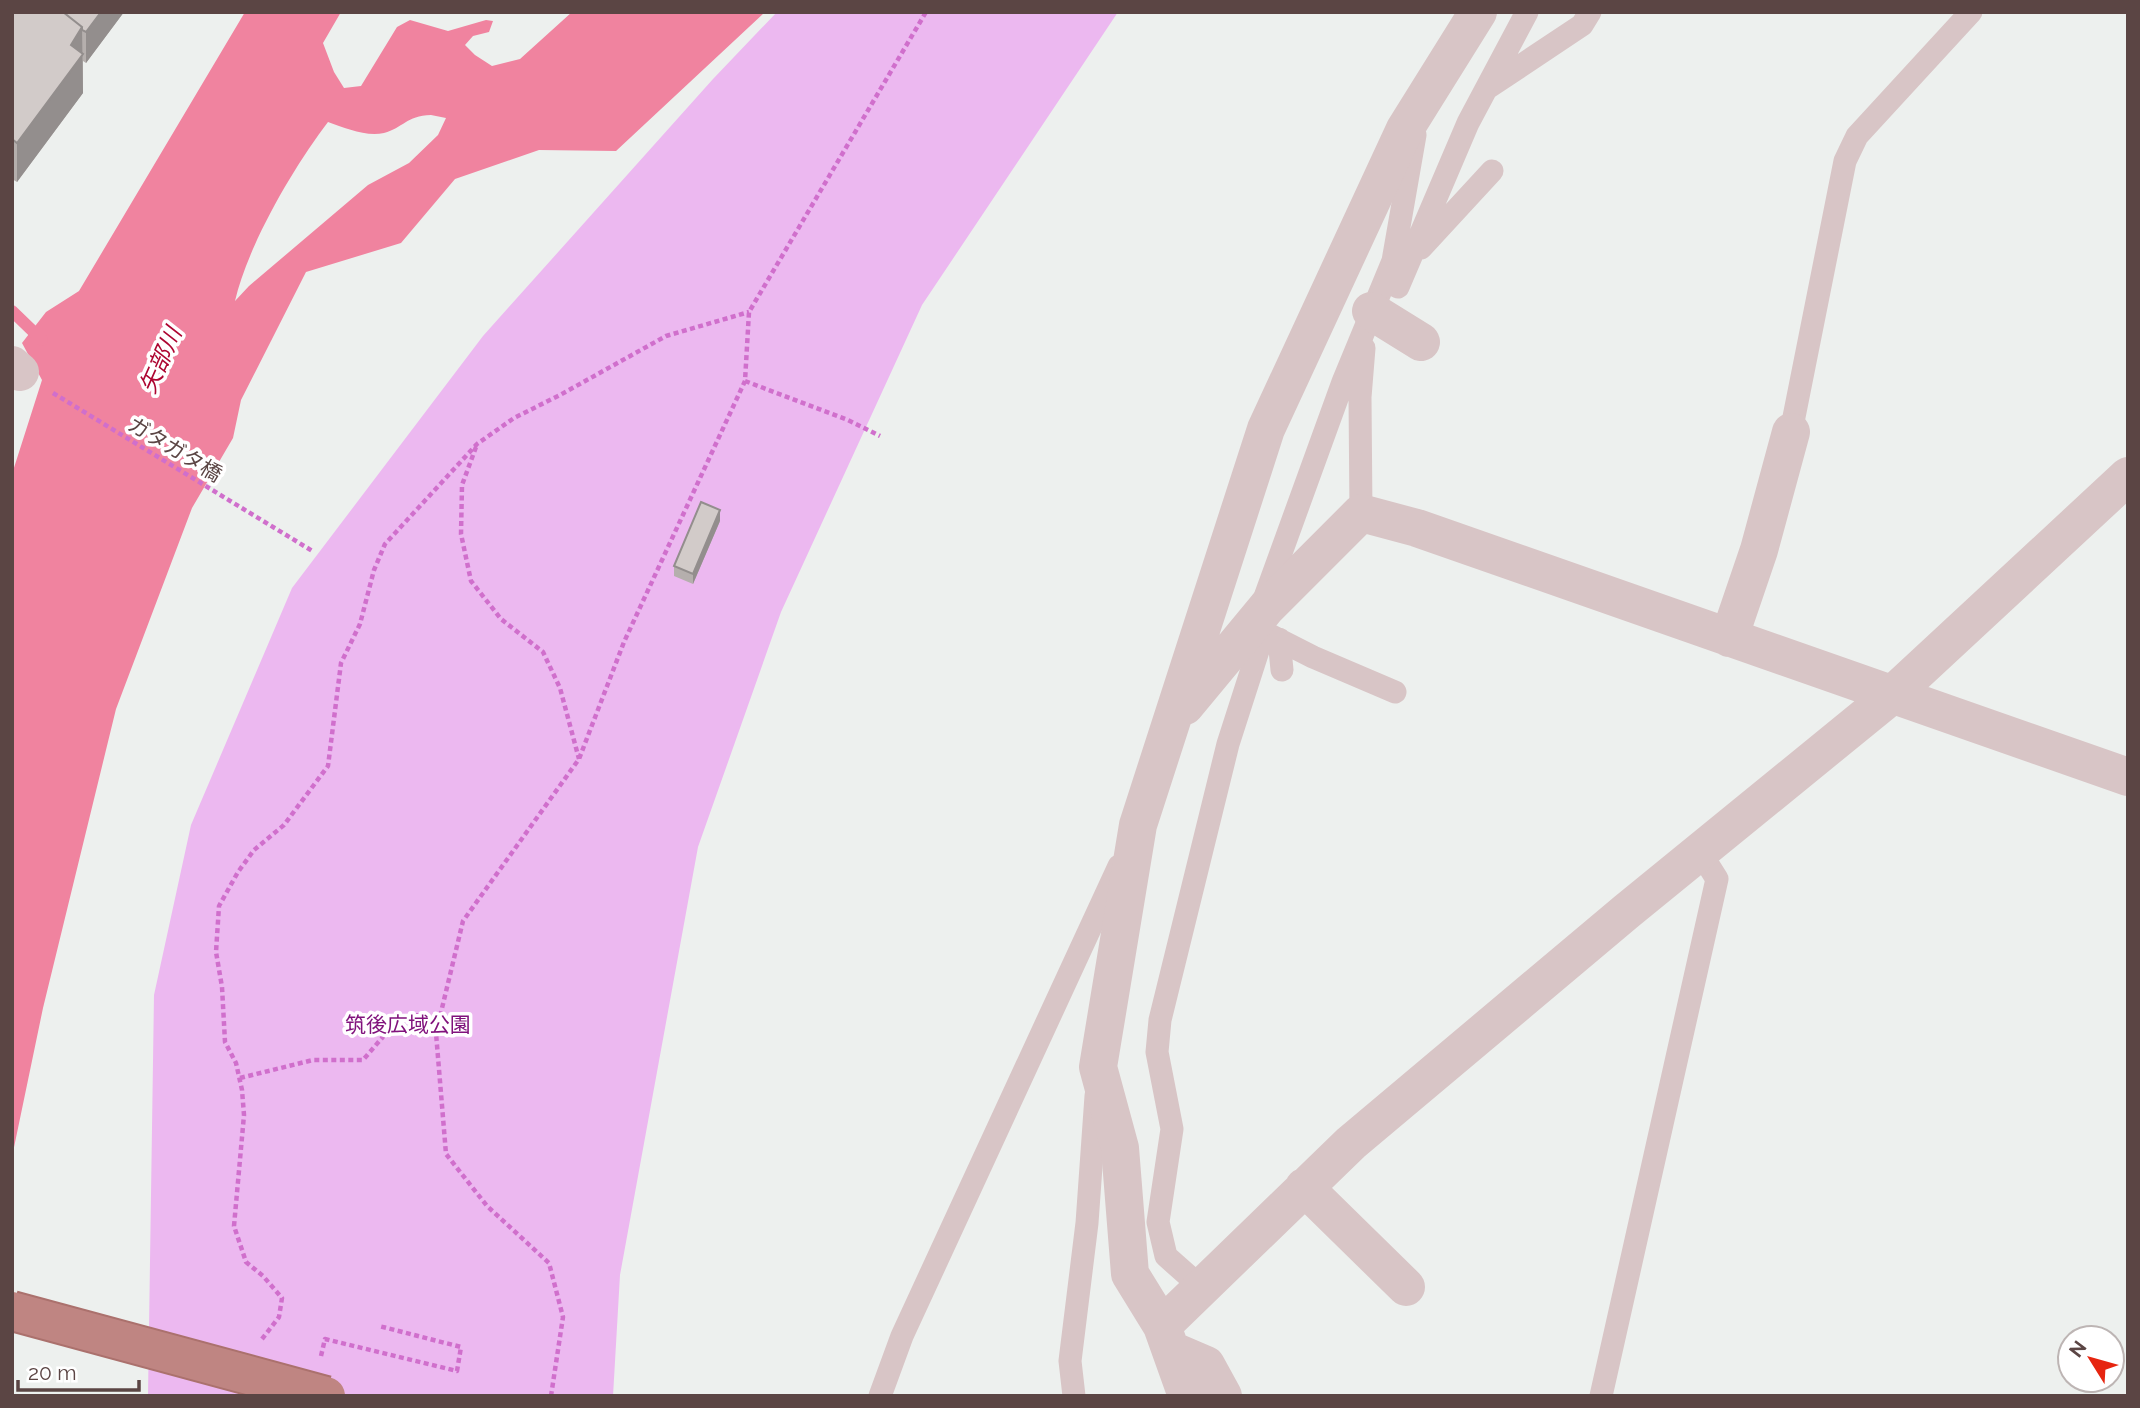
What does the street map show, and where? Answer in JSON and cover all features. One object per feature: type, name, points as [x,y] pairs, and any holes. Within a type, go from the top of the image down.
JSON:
[{"type":"highway","points":[[12,1311],[322,1380]]},
{"type":"street","points":[[1187,1396],[1167,1338],[1130,1274],[1119,1148],[1098,1067],[1138,825],[1266,429],[1399,141],[1478,12]]},
{"type":"street","points":[[1374,318],[1421,342]]},
{"type":"street","points":[[1729,638],[1759,550],[1791,432]]},
{"type":"street","points":[[1167,1338],[1202,1288],[1351,1143],[1892,695],[2128,476]]},
{"type":"street","points":[[1170,724],[1267,630],[1362,513],[1418,528],[2128,777]]},
{"type":"street","points":[[1304,1187],[1406,1287]]},
{"type":"street","points":[[1167,1338],[1206,1365],[1223,1396]]},
{"type":"lane","points":[[1362,513],[1360,397],[1374,318],[1408,263],[1468,123],[1527,12]]},
{"type":"lane","points":[[1486,88],[1582,25],[1590,12]]},
{"type":"lane","points":[[1791,432],[1845,161],[1857,135],[1972,12]]},
{"type":"lane","points":[[1202,1288],[1167,1256],[1158,1222],[1172,1129],[1157,1052],[1159,1031],[1192,883],[1228,744],[1267,630],[1338,396],[1374,318],[1393,261],[1420,105]]},
{"type":"lane","points":[[1408,263],[1493,170]]},
{"type":"lane","points":[[1267,630],[1283,670]]},
{"type":"lane","points":[[1267,630],[1313,657],[1395,692]]},
{"type":"lane","points":[[880,1396],[902,1336],[1138,825]]},
{"type":"lane","points":[[1601,1396],[1717,879],[1700,852]]},
{"type":"lane","points":[[1074,1396],[1070,1361],[1087,1223],[1098,1067]]},
{"type":"path","points":[[551,1396],[563,1317],[549,1263],[487,1206],[446,1154],[436,1033],[463,921],[579,760],[624,642],[745,381],[750,312],[926,12]]},
{"type":"path","points":[[254,1350],[279,1317],[282,1298],[246,1262],[234,1226],[244,1115],[236,1062],[225,1042],[222,987],[216,952],[219,906],[254,850],[284,825],[328,766],[341,663],[360,624],[374,570],[385,544],[477,444],[514,418],[666,336],[750,312]]},
{"type":"path","name":"ガタガタ橋","points":[[16,369],[314,552]]},
{"type":"path","points":[[745,381],[848,420],[880,436]]},
{"type":"path","points":[[477,444],[462,485],[461,534],[471,581],[501,619],[543,652],[560,688],[579,760]]},
{"type":"path","points":[[240,1078],[313,1060],[363,1060],[388,1031],[411,1015],[440,1016]]},
{"type":"path","points":[[322,1380],[325,1339],[457,1371],[461,1347],[379,1326]]},
{"type":"green space","name":"筑後広域公園","points":[[777,12],[1118,12],[922,305],[781,612],[698,847],[620,1275],[613,1396],[148,1396],[154,995],[191,825],[292,588],[483,336],[713,79]]},
{"type":"water","name":"矢部川","points":[[245,12],[341,12],[323,43],[334,72],[344,88],[361,86],[397,27],[410,20],[448,31],[486,20],[493,21],[489,32],[473,36],[465,45],[492,66],[520,59],[572,12],[765,12],[616,151],[539,150],[455,179],[401,243],[306,272],[241,400],[233,438],[192,508],[116,709],[43,1008],[12,1157],[12,474],[42,380],[22,343],[46,312],[79,291]],"holes":[[[423,116],[446,118],[438,135],[409,163],[368,185],[249,286],[235,301],[250,256],[273,208],[328,122],[377,134]]]},
{"type":"building","points":[[12,12],[63,12],[82,27],[71,45],[83,54],[17,143],[12,139]]},
{"type":"building","points":[[63,12],[101,12],[86,32]]},
{"type":"building","points":[[701,502],[720,510],[693,574],[674,566]]},
{"type":"waterway","points":[[12,311],[42,340]]}]
